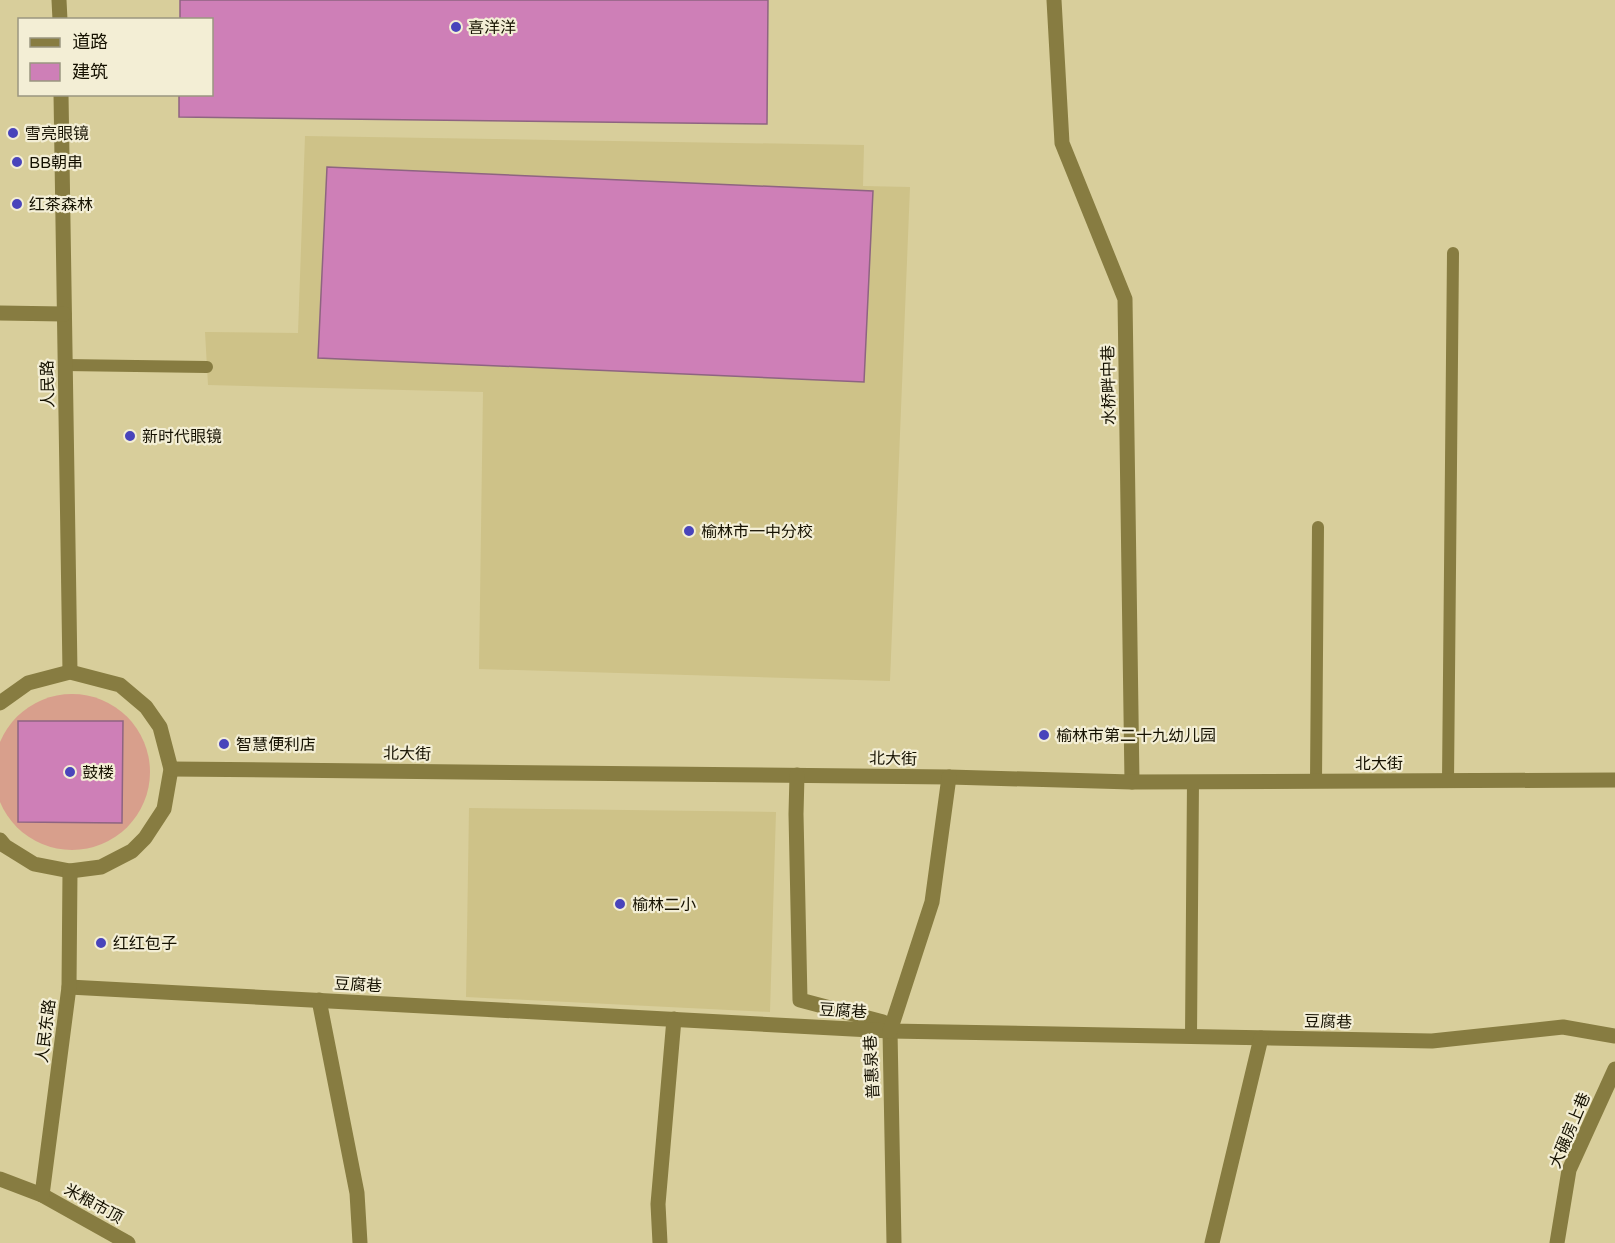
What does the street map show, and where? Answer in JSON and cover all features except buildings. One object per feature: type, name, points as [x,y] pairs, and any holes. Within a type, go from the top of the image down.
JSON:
[{"type":"street","points":[[59,0],[60,18]]},
{"type":"street","name":"水桥畔中巷","points":[[1054,0],[1062,143],[1125,299],[1132,782]]},
{"type":"street","name":"人民路","points":[[61,96],[70,672]]},
{"type":"street","points":[[0,313],[64,314]]},
{"type":"street","points":[[0,704],[28,683],[70,672],[120,685],[146,706],[160,727],[171,769],[164,809],[145,838],[132,851],[101,867],[70,871],[34,864],[5,846],[0,840]]},
{"type":"street","name":"北大街","points":[[171,769],[949,777],[1132,782],[1615,780]]},
{"type":"street","name":"普惠泉巷","points":[[797,775],[800,1000],[883,1022],[890,1031],[894,1243]]},
{"type":"street","points":[[890,1031],[932,902],[949,777]]},
{"type":"street","name":"人民东路","points":[[42,1195],[69,987],[70,871]]},
{"type":"street","name":"豆腐巷","points":[[69,987],[890,1031],[1432,1041],[1563,1027],[1615,1036]]},
{"type":"street","points":[[319,1000],[357,1193],[360,1243]]},
{"type":"street","points":[[660,1243],[658,1204],[674,1019]]},
{"type":"street","points":[[1212,1243],[1261,1038]]},
{"type":"street","name":"大碾房上巷","points":[[1557,1243],[1569,1170],[1615,1069]]},
{"type":"street","name":"米粮市顶","points":[[0,1179],[42,1195],[128,1243]]},
{"type":"lane","points":[[1448,781],[1453,254]]},
{"type":"lane","points":[[65,365],[207,367]]},
{"type":"lane","points":[[1316,781],[1318,527]]},
{"type":"lane","points":[[1191,1036],[1193,781]]},
{"type":"shaded area","name":"榆林市一中分校","points":[[305,136],[864,145],[863,186],[910,187],[890,681],[479,669],[483,392],[208,385],[205,332],[298,333]]},
{"type":"shaded area","points":[[72,694],[102,700],[115,707],[137,729],[148,757],[150,772],[144,802],[127,827],[102,844],[72,850],[42,844],[17,827],[0,802],[0,742],[17,717],[42,700]]},
{"type":"shaded area","name":"榆林二小","points":[[469,808],[776,812],[770,1012],[466,997]]},
{"type":"place","name":"喜洋洋","points":[[456,27]]},
{"type":"place","name":"雪亮眼镜","points":[[13,133]]},
{"type":"place","name":"BB朝串","points":[[17,162]]},
{"type":"place","name":"红茶森林","points":[[17,204]]},
{"type":"place","name":"新时代眼镜","points":[[130,436]]},
{"type":"place","name":"榆林市一中分校","points":[[689,531]]},
{"type":"place","name":"榆林市第二十九幼儿园","points":[[1044,735]]},
{"type":"place","name":"智慧便利店","points":[[224,744]]},
{"type":"place","name":"鼓楼","points":[[70,772]]},
{"type":"place","name":"榆林二小","points":[[620,904]]},
{"type":"place","name":"红红包子","points":[[101,943]]}]
